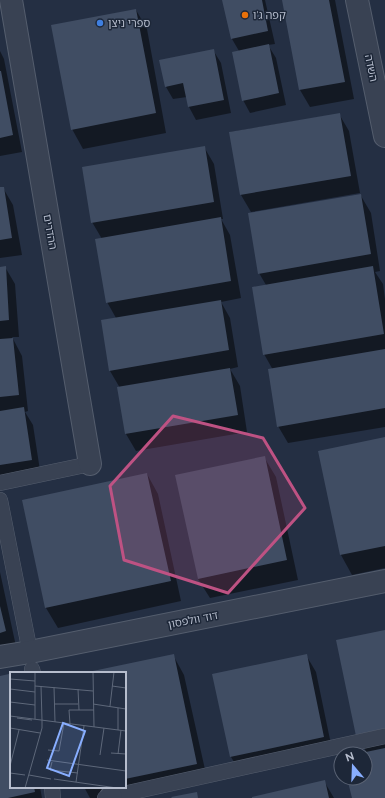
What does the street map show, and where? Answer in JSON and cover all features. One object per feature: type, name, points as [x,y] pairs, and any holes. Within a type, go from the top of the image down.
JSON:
[{"type":"street","name":"ההדרים","points":[[11,0],[90,464]]},
{"type":"street","name":"השדה","points":[[357,0],[385,136]]},
{"type":"street","name":"דוד וולפסון","points":[[0,657],[32,665],[385,581]]},
{"type":"lane","points":[[0,483],[90,464]]},
{"type":"lane","points":[[0,500],[32,665]]},
{"type":"lane","points":[[109,798],[385,736]]},
{"type":"lane","points":[[52,788],[54,798]]},
{"type":"highlighted area","points":[[173,416],[263,438],[305,508],[228,593],[124,560],[110,486]]},
{"type":"building","name":"קפה ג'ו","points":[[222,0],[262,0],[268,31],[231,39]]},
{"type":"building","points":[[282,0],[329,0],[345,82],[299,90]]},
{"type":"building","points":[[136,9],[156,113],[71,130],[51,25]]},
{"type":"building","points":[[269,44],[279,93],[242,101],[232,52]]},
{"type":"building","points":[[214,49],[224,100],[188,107],[183,83],[165,87],[159,60]]},
{"type":"building","points":[[0,71],[13,135],[0,138]]},
{"type":"building","points":[[340,113],[351,176],[240,195],[229,132]]},
{"type":"building","points":[[205,146],[214,202],[91,223],[82,167]]},
{"type":"building","points":[[0,187],[4,187],[12,238],[0,240]]},
{"type":"building","points":[[361,194],[371,254],[258,274],[248,213]]},
{"type":"building","points":[[221,217],[231,281],[106,303],[95,239]]},
{"type":"building","points":[[6,266],[9,320],[0,321],[0,267]]},
{"type":"building","points":[[373,266],[384,334],[263,355],[252,287]]},
{"type":"building","points":[[221,300],[229,350],[109,371],[101,320]]},
{"type":"building","points":[[13,338],[19,395],[0,397],[0,339]]},
{"type":"building","points":[[385,349],[385,408],[277,427],[268,369]]},
{"type":"building","points":[[230,368],[238,415],[125,434],[117,387]]},
{"type":"building","points":[[24,407],[32,460],[0,465],[0,411]]},
{"type":"building","points":[[385,437],[385,546],[340,555],[318,451]]},
{"type":"building","points":[[265,456],[287,560],[198,579],[175,475]]},
{"type":"building","points":[[147,473],[171,581],[45,608],[22,500]]},
{"type":"building","points":[[0,606],[6,631],[0,633]]},
{"type":"building","points":[[385,630],[385,730],[356,736],[336,640]]},
{"type":"building","points":[[174,654],[197,764],[126,779],[126,672],[88,672]]},
{"type":"building","points":[[307,654],[324,737],[230,757],[212,674]]},
{"type":"building","points":[[9,674],[10,678],[10,788],[34,788],[35,792],[8,798],[0,798],[0,676]]},
{"type":"building","points":[[385,748],[385,798],[352,798],[349,786],[373,786],[373,750]]},
{"type":"building","points":[[325,780],[329,798],[252,798],[252,797]]},
{"type":"building","points":[[197,792],[198,798],[171,797]]},
{"type":"place","name":"קפה ג'ו","points":[[245,15]]},
{"type":"place","name":"ספרי ניצן","points":[[100,23]]}]
